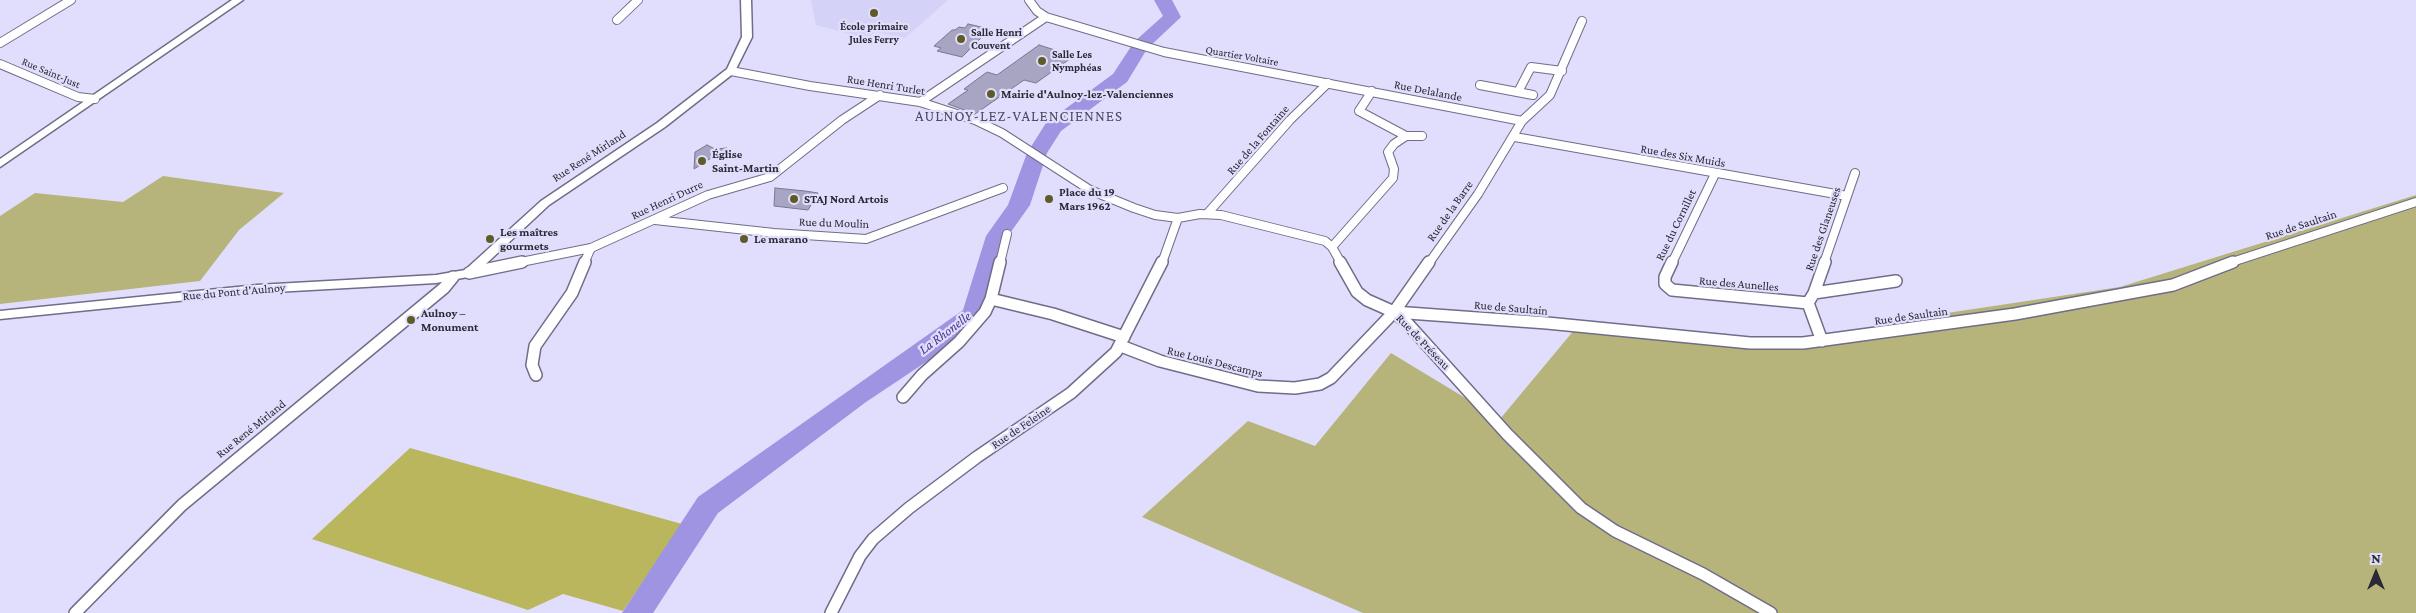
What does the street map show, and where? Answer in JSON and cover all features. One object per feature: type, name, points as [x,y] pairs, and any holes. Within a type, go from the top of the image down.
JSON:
[{"type":"street","points":[[0,42],[71,0]]},
{"type":"street","points":[[0,164],[238,0]]},
{"type":"street","points":[[617,20],[638,0]]},
{"type":"street","points":[[731,71],[747,36],[746,0]]},
{"type":"street","points":[[920,102],[1046,17],[1036,11],[1029,0]]},
{"type":"street","name":"Quartier Voltaire","points":[[1046,17],[1152,49],[1328,83]]},
{"type":"street","points":[[1522,122],[1548,99],[1562,71],[1582,21]]},
{"type":"street","name":"Rue Saint-Just","points":[[0,64],[78,97],[95,99]]},
{"type":"street","points":[[1518,92],[1531,67],[1562,71]]},
{"type":"street","name":"Rue Henri Turlet","points":[[731,71],[804,85],[920,102],[981,123],[1028,149],[1105,197],[1148,213],[1178,218]]},
{"type":"street","name":"Rue René Mirland","points":[[469,273],[545,202],[661,125],[731,71]]},
{"type":"street","name":"Rue Delalande","points":[[1328,83],[1522,122]]},
{"type":"street","name":"Rue de la Fontaine","points":[[1207,214],[1290,120],[1328,83]]},
{"type":"street","points":[[1480,85],[1532,95]]},
{"type":"street","points":[[1372,91],[1359,111],[1406,136],[1422,136]]},
{"type":"street","name":"Rue Henri Durre","points":[[469,273],[591,248],[708,195],[773,175],[842,120],[880,95]]},
{"type":"street","name":"Rue de la Barre","points":[[1394,312],[1478,194],[1515,137],[1522,122]]},
{"type":"street","points":[[1178,218],[1207,214],[1221,215],[1321,240],[1332,247],[1393,178],[1394,169],[1387,154],[1391,146],[1406,136]]},
{"type":"street","name":"Rue des Six Muids","points":[[1515,137],[1847,196]]},
{"type":"street","name":"Rue des Glaneuses","points":[[1808,303],[1814,293],[1855,173]]},
{"type":"street","name":"Rue du Cornillet","points":[[1668,287],[1664,282],[1665,276],[1715,174]]},
{"type":"street","name":"Rue du Moulin","points":[[655,220],[748,230],[870,238],[940,210],[1003,188]]},
{"type":"street","name":"Rue de Saultain","points":[[1394,312],[1750,343],[1795,344],[2010,315],[2173,285],[2262,251],[2416,202]]},
{"type":"street","name":"Rue de Feleine","points":[[831,613],[860,556],[873,539],[976,457],[1071,393],[1108,361],[1123,341],[1158,274],[1178,218]]},
{"type":"street","points":[[903,397],[922,375],[962,338],[985,312],[991,298],[1007,234]]},
{"type":"street","name":"Rue de Préseau","points":[[1332,247],[1358,292],[1367,300],[1394,312],[1414,330],[1507,434],[1581,508],[1615,531],[1703,574],[1770,613]]},
{"type":"street","points":[[536,375],[532,365],[535,346],[572,293],[591,248]]},
{"type":"street","name":"Rue du Pont d'Aulnoy","points":[[0,316],[257,289],[453,277],[469,273]]},
{"type":"street","name":"Rue René Mirland","points":[[75,613],[208,482],[438,293],[453,277]]},
{"type":"street","points":[[1814,293],[1896,281]]},
{"type":"street","name":"Rue des Aunelles","points":[[1668,287],[1681,292],[1808,303]]},
{"type":"street","name":"Rue Louis Descamps","points":[[991,298],[1052,314],[1123,341],[1160,361],[1258,386],[1286,388],[1320,384],[1336,375],[1394,312]]},
{"type":"street","points":[[1808,303],[1822,341]]},
{"type":"shaded area","name":"École primaire Jules Ferry","points":[[811,0],[948,0],[905,38],[875,32],[868,39],[816,25]]},
{"type":"shaded area","points":[[163,176],[284,193],[239,230],[200,281],[0,304],[0,216],[35,193],[123,202]]},
{"type":"shaded area","points":[[2416,195],[2416,613],[1363,613],[1142,517],[1248,421],[1315,446],[1391,353],[1500,419],[1575,329],[1778,348],[1927,316],[2120,287]]},
{"type":"shaded area","points":[[410,448],[682,524],[623,611],[563,594],[528,610],[312,539]]},
{"type":"building","name":"Salle Henri Couvent","points":[[968,24],[990,29],[962,57],[937,51],[941,48],[934,46],[952,30],[959,27],[965,28]]},
{"type":"building","points":[[1039,45],[1074,56],[1036,83],[1024,80],[975,114],[948,104],[968,90],[964,89],[987,72],[997,75]]},
{"type":"building","points":[[707,145],[715,149],[727,148],[694,169],[695,152]]},
{"type":"building","name":"STAJ Nord Artois","points":[[775,188],[818,193],[808,210],[774,206]]},
{"type":"waterway","name":"La Rhonelle","points":[[637,613],[708,505],[857,396],[938,342],[974,314],[997,236],[1019,205],[1037,153],[1053,127],[1120,78],[1140,46],[1172,17],[1163,0]]},
{"type":"place","name":"École primaire Jules Ferry","points":[[874,13]]},
{"type":"place","name":"Salle Henri Couvent","points":[[961,39]]},
{"type":"place","name":"Salle Les Nymphéas","points":[[1042,61]]},
{"type":"place","name":"Mairie d'Aulnoy-lez-Valenciennes","points":[[991,94]]},
{"type":"place","name":"Église Saint-Martin","points":[[702,161]]},
{"type":"place","name":"STAJ Nord Artois","points":[[794,199]]},
{"type":"place","name":"Place du 19 Mars 1962","points":[[1049,199]]},
{"type":"place","name":"Les maîtres gourmets","points":[[490,239]]},
{"type":"place","name":"Le marano","points":[[744,239]]},
{"type":"place","name":"Aulnoy – Monument","points":[[411,320]]},
{"type":"district","name":"AULNOY-LEZ-VALENCIENNES","points":[[1019,116]]}]
